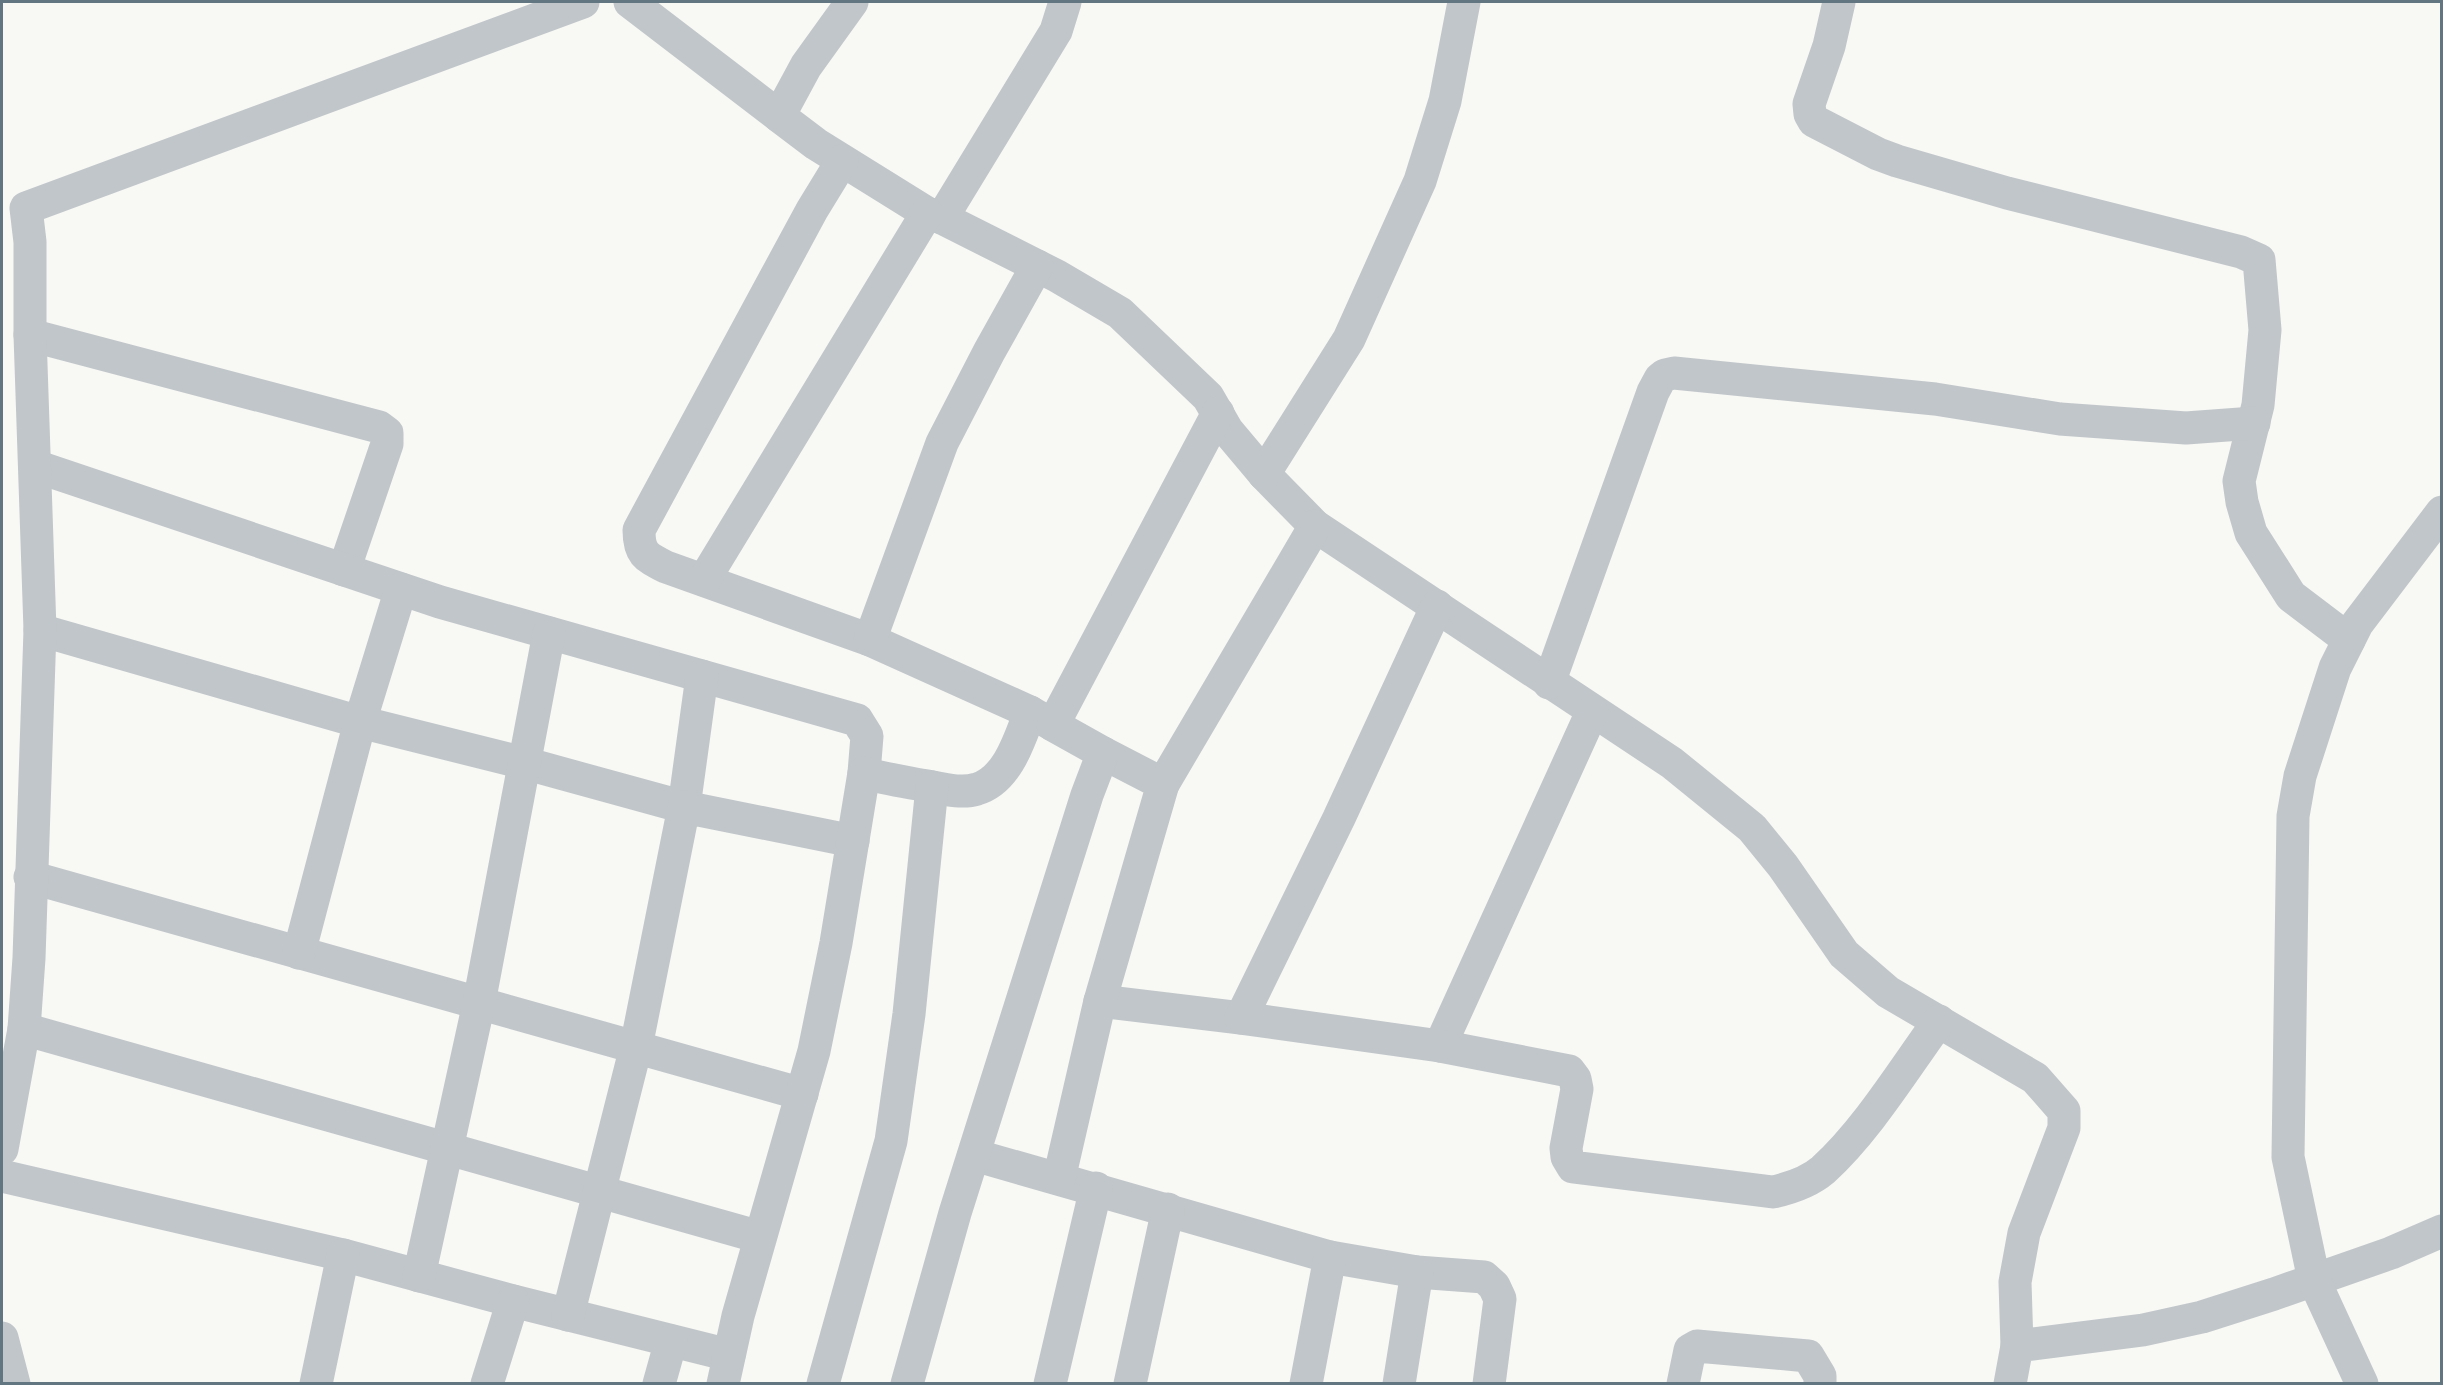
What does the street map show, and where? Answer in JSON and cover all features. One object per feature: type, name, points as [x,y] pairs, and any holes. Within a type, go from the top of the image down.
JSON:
[{"type":"street","points":[[2,1149],[24,1029],[29,958],[40,630],[30,335],[30,242],[14,210],[583,2]]},
{"type":"street","points":[[630,2],[779,116],[842,161],[934,216],[1037,266],[1120,313],[1208,397],[1227,430],[1264,474],[1315,526],[1672,763],[1752,828],[1783,866],[1844,954],[1888,992],[2035,1078],[2064,1110],[2064,1128],[2024,1233],[2015,1282],[2017,1346],[2010,1383]]},
{"type":"street","points":[[779,116],[806,66],[852,2]]},
{"type":"street","points":[[704,580],[934,216],[1056,31],[1065,2]]},
{"type":"street","points":[[1264,474],[1349,339],[1420,181],[1445,101],[1464,2]]},
{"type":"street","points":[[1839,2],[1829,46],[1809,104],[1814,121],[1878,154],[1897,161],[2007,193],[2241,252],[2259,260],[2265,330],[2258,405],[2239,481],[2251,533],[2290,596],[2349,640]]},
{"type":"street","points":[[842,161],[812,210],[639,530],[639,546],[649,559],[870,640],[1042,718],[1163,784]]},
{"type":"street","points":[[870,640],[942,443],[1037,266]]},
{"type":"street","points":[[30,335],[380,426],[387,433],[387,444],[344,570]]},
{"type":"street","points":[[1549,682],[1653,392],[1665,375],[1674,373],[1935,399],[2060,419],[2186,428],[2253,423]]},
{"type":"street","points":[[864,773],[947,790],[970,790],[985,786],[1001,772],[1019,742],[1042,718],[1218,413]]},
{"type":"street","points":[[2,1176],[343,1255],[671,1341],[726,1369],[760,1237],[814,1051],[836,943],[864,773],[867,736],[857,720],[440,602],[34,466]]},
{"type":"street","points":[[2362,1383],[2314,1280],[2288,1157],[2293,816],[2300,776],[2331,679],[2349,640],[2357,624],[2442,512]]},
{"type":"street","points":[[1059,1179],[1100,1001],[1163,784],[1315,526]]},
{"type":"street","points":[[299,953],[360,722],[401,589]]},
{"type":"street","points":[[1241,1018],[1437,606]]},
{"type":"street","points":[[40,630],[360,722],[524,763],[684,807],[853,841]]},
{"type":"street","points":[[419,1276],[479,1003],[549,633]]},
{"type":"street","points":[[568,1315],[636,1047],[684,807],[702,676]]},
{"type":"street","points":[[1440,1046],[1592,712]]},
{"type":"street","points":[[907,1383],[974,1155],[1087,795],[1103,753]]},
{"type":"street","points":[[823,1383],[891,1141],[909,1014],[932,787]]},
{"type":"street","points":[[30,877],[802,1094]]},
{"type":"street","points":[[1100,1001],[1440,1046],[1569,1071],[1575,1079],[1577,1089],[1566,1148],[1567,1157],[1574,1167],[1773,1192],[1794,1187],[1822,1171],[1857,1133],[1939,1022]]},
{"type":"street","points":[[24,1029],[760,1237]]},
{"type":"street","points":[[974,1155],[1096,1188],[1330,1257],[1417,1272],[1484,1277],[1494,1286],[1500,1299],[1489,1383]]},
{"type":"street","points":[[1050,1383],[1096,1188]]},
{"type":"street","points":[[1130,1383],[1168,1209]]},
{"type":"street","points":[[2017,1346],[2155,1327],[2202,1317],[2391,1253],[2442,1231]]},
{"type":"street","points":[[316,1383],[343,1255]]},
{"type":"street","points":[[1306,1383],[1330,1257]]},
{"type":"street","points":[[1399,1383],[1417,1272]]},
{"type":"street","points":[[488,1383],[513,1301]]},
{"type":"street","points":[[2,1338],[14,1383]]},
{"type":"street","points":[[659,1383],[671,1341]]},
{"type":"street","points":[[1683,1383],[1690,1350],[1697,1346],[1808,1356],[1820,1376],[1820,1383]]}]
